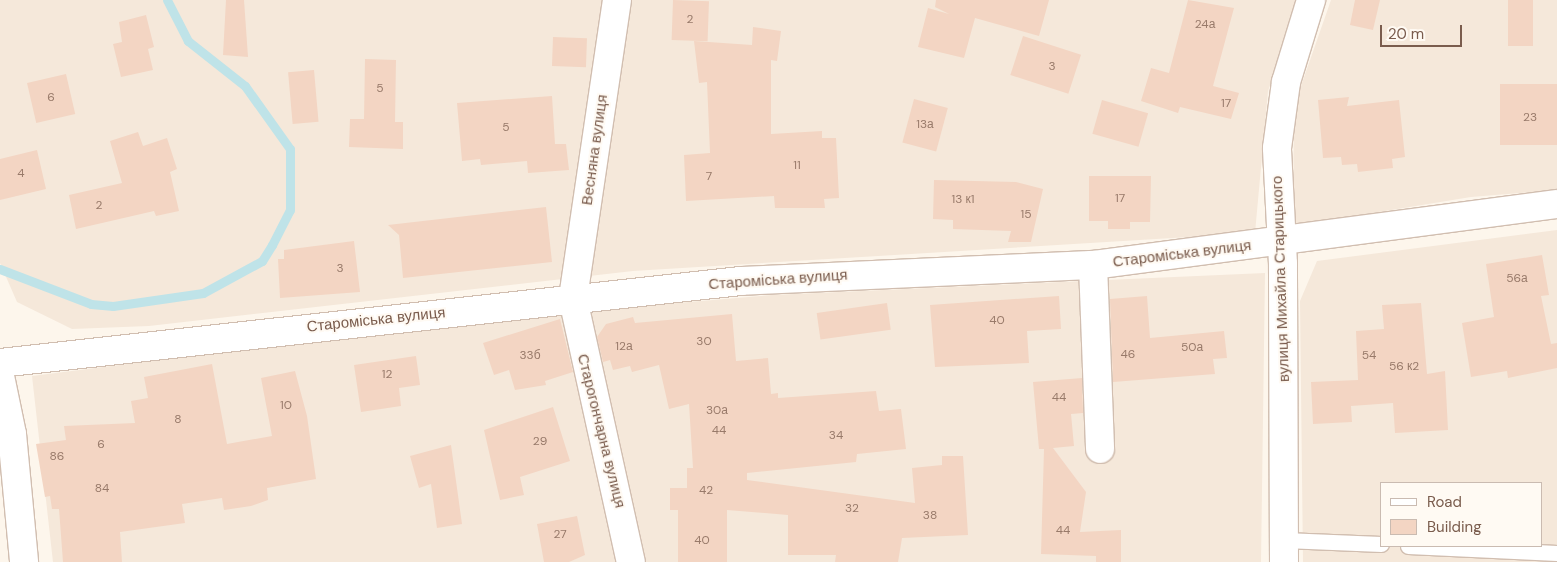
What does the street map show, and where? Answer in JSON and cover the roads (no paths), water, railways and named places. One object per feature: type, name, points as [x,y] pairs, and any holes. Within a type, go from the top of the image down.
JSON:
[{"type":"street","name":"Весняна вулиця","points":[[573,299],[617,0]]},
{"type":"street","name":"вулиця Михайла Старицького","points":[[1284,551],[1280,123],[1290,66],[1311,0]]},
{"type":"street","name":"Староміська вулиця","points":[[0,363],[740,281],[1093,264],[1282,242],[1557,204]]},
{"type":"street","points":[[1093,264],[1100,449]]},
{"type":"street","name":"Старогончарна вулиця","points":[[573,299],[631,562]]},
{"type":"street","points":[[0,376],[12,434],[24,562]]},
{"type":"lane","points":[[1284,551],[1380,544]]},
{"type":"lane","points":[[1429,547],[1557,553]]},
{"type":"waterway","points":[[0,269],[91,304],[113,306],[203,293],[262,261],[272,245],[290,210],[290,149],[245,86],[188,41],[167,0]]}]
